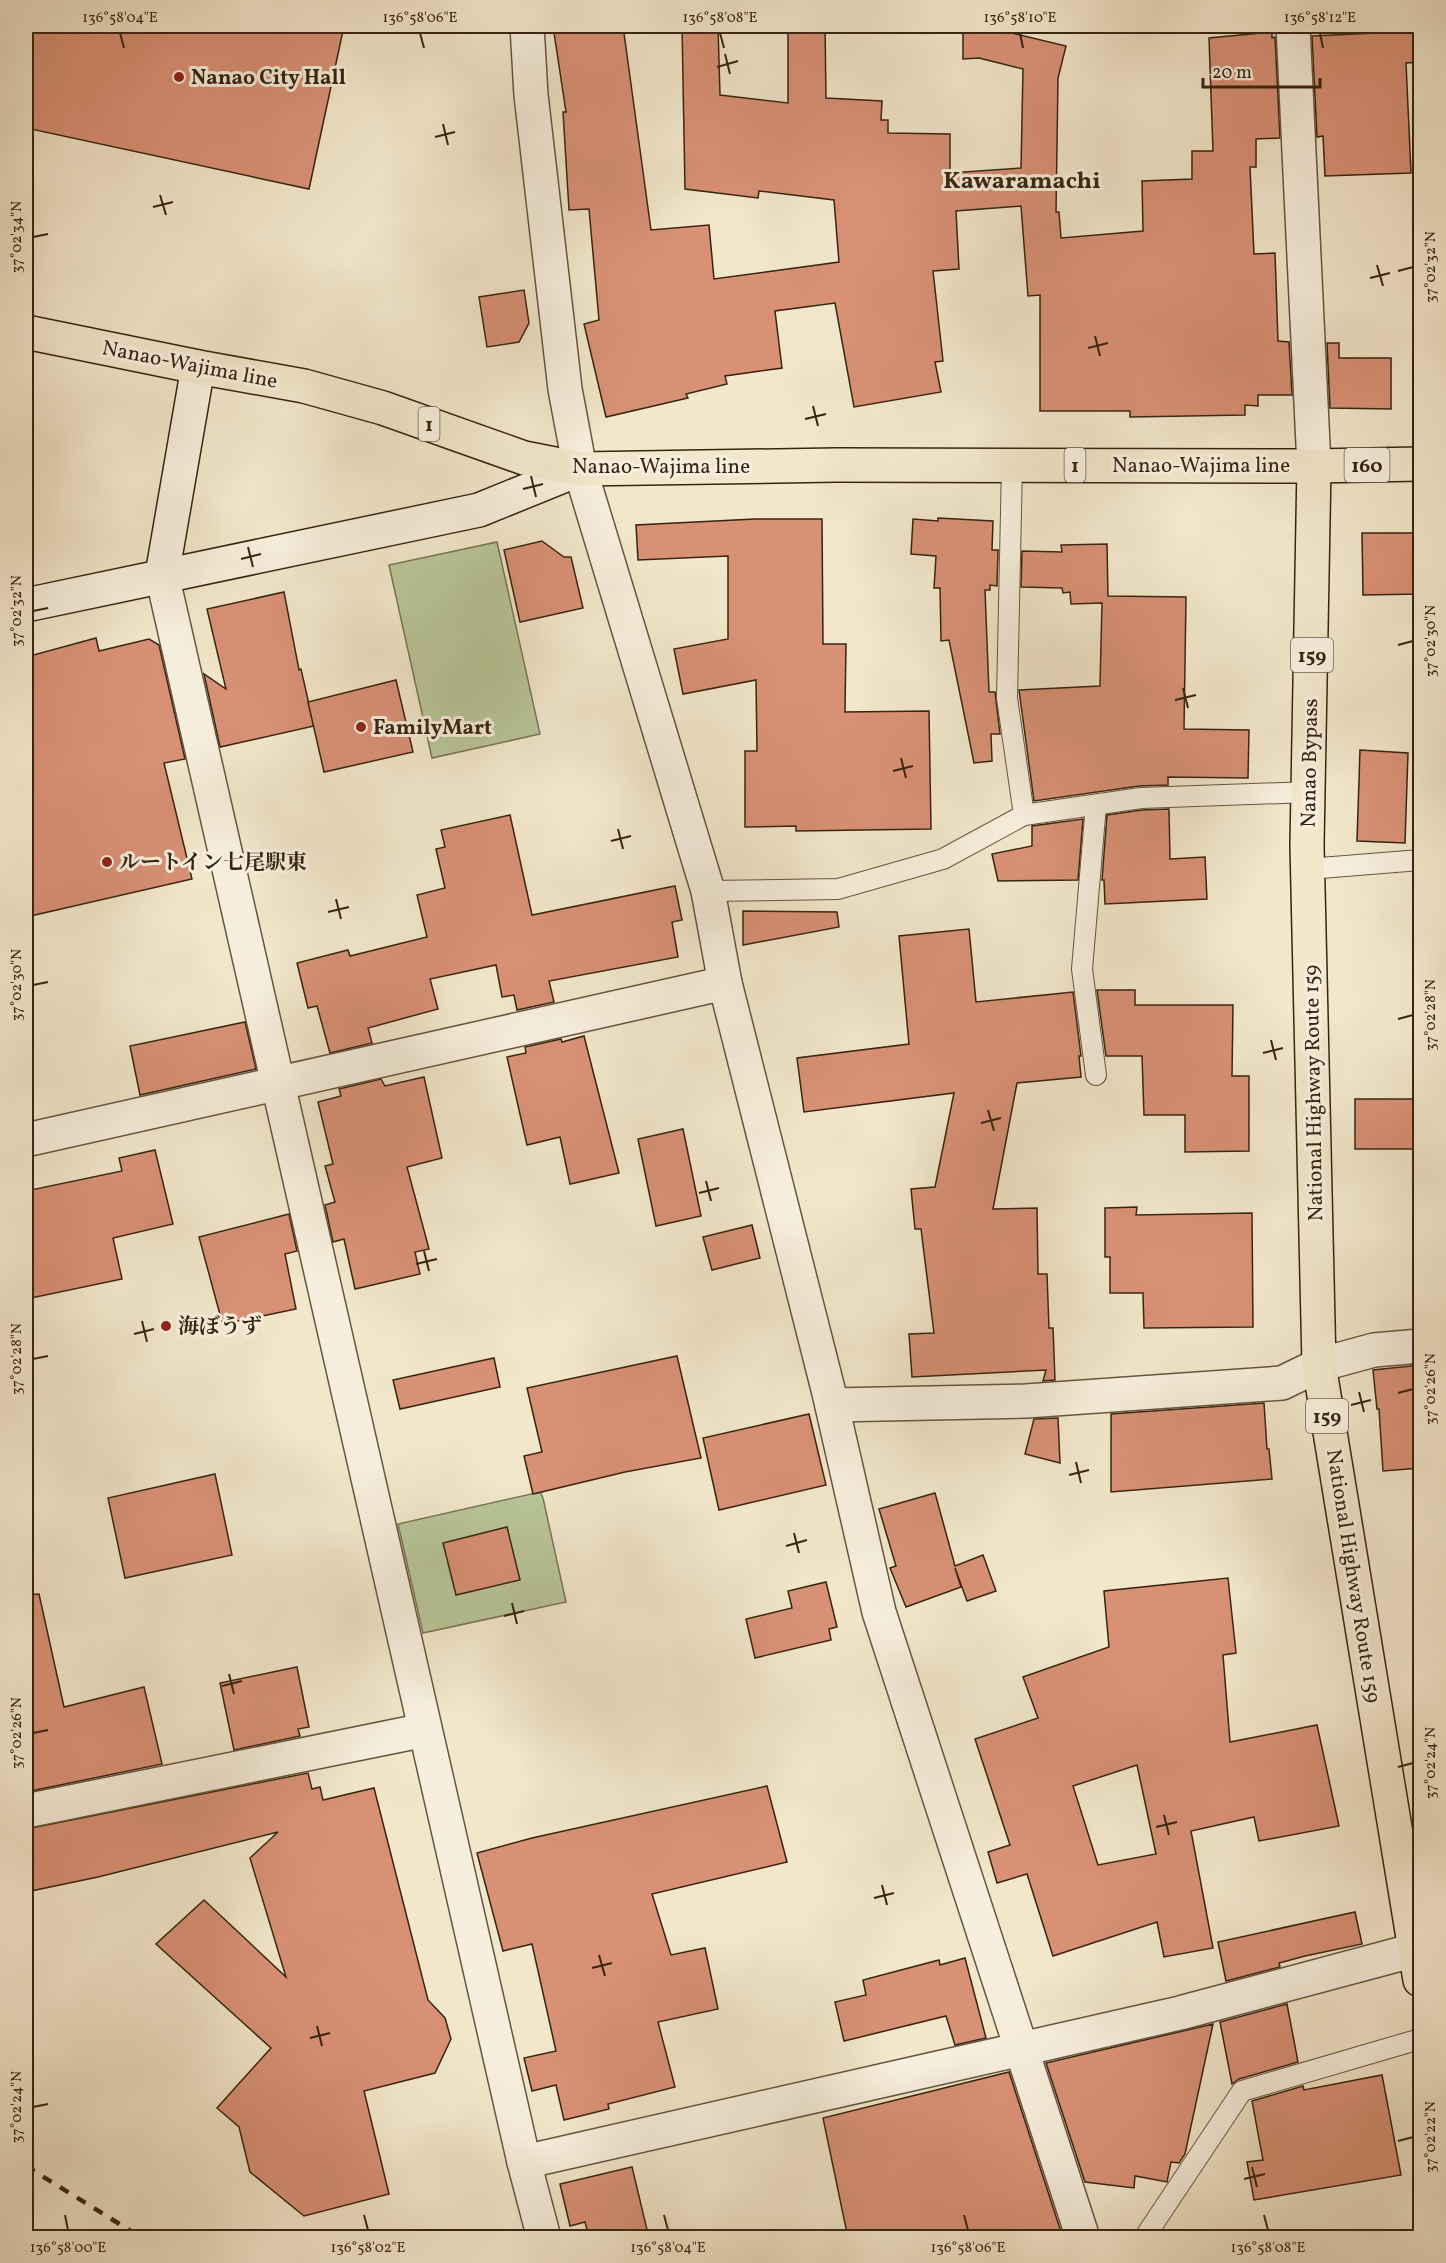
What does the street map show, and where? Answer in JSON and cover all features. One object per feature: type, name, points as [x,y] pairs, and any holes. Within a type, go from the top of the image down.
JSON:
[{"type":"main road","name":"Nanao-Wajima line","points":[[26,332],[304,386],[383,408],[524,458],[580,469],[1012,465],[1314,466]]},
{"type":"main road","name":"160","points":[[1314,466],[1420,464]]},
{"type":"main road","name":"Nanao Bypass","points":[[1308,857],[1314,466]]},
{"type":"main road","name":"National Highway Route 159","points":[[1308,857],[1319,1365],[1418,1965]]},
{"type":"street","points":[[527,26],[531,95],[565,389],[580,469],[708,891],[725,983],[832,1405],[879,1612],[1083,2238]]},
{"type":"street","points":[[1293,26],[1314,466]]},
{"type":"street","points":[[198,367],[162,575],[524,2162],[544,2238]]},
{"type":"street","points":[[26,605],[479,510],[580,469]]},
{"type":"street","points":[[26,1140],[725,983]]},
{"type":"street","points":[[832,1405],[1026,1401],[1282,1383],[1319,1365],[1374,1350],[1420,1346]]},
{"type":"street","points":[[26,1810],[425,1730]]},
{"type":"street","points":[[524,2162],[1180,2013],[1418,1965]]},
{"type":"lane","points":[[1012,465],[1007,698],[1024,815]]},
{"type":"lane","points":[[708,891],[838,889],[942,859],[1024,815],[1141,798],[1309,792]]},
{"type":"lane","points":[[1096,805],[1082,969],[1096,1075]]},
{"type":"lane","points":[[1308,857],[1420,860]]},
{"type":"lane","points":[[1143,2238],[1242,2091],[1420,2039]]},
{"type":"green space","points":[[497,542],[540,734],[432,758],[389,565]]},
{"type":"green space","points":[[540,1492],[566,1602],[423,1633],[398,1524]]},
{"type":"building","name":"Nanao City Hall","points":[[26,26],[344,26],[309,189],[26,128]]},
{"type":"building","points":[[553,26],[623,26],[651,230],[709,225],[714,279],[839,262],[834,200],[759,191],[758,198],[685,189],[682,26],[718,26],[720,95],[788,103],[788,26],[825,26],[826,98],[882,101],[881,120],[888,120],[888,133],[950,134],[950,173],[1021,168],[1023,69],[979,58],[963,59],[963,27],[983,26],[1066,46],[1058,78],[1056,212],[1059,212],[1061,238],[1143,231],[1142,181],[1192,179],[1192,151],[1213,151],[1209,38],[1272,32],[1272,38],[1275,37],[1280,138],[1256,139],[1256,167],[1250,167],[1254,254],[1275,253],[1278,341],[1289,342],[1292,395],[1258,395],[1258,406],[1245,405],[1245,415],[1130,417],[1130,411],[1040,411],[1040,295],[1028,296],[1021,206],[956,211],[959,269],[933,271],[943,361],[935,362],[941,392],[854,407],[835,303],[775,311],[782,368],[725,376],[727,384],[686,394],[688,398],[606,417],[584,324],[599,320],[589,209],[569,210],[563,112],[566,112]]},
{"type":"building","points":[[1420,31],[1420,62],[1406,63],[1411,173],[1325,176],[1323,136],[1317,137],[1312,36]]},
{"type":"building","points":[[524,290],[529,323],[519,342],[487,347],[479,297]]},
{"type":"building","points":[[1327,343],[1339,343],[1339,358],[1391,358],[1391,409],[1330,408]]},
{"type":"building","points":[[938,518],[993,521],[992,550],[998,550],[997,586],[990,585],[990,590],[985,590],[989,692],[995,692],[1000,734],[991,734],[992,761],[974,763],[949,640],[941,641],[940,588],[934,588],[936,556],[911,554],[913,519],[938,521]]},
{"type":"building","points":[[755,519],[822,519],[823,644],[846,644],[845,712],[929,711],[931,829],[796,831],[796,826],[745,827],[745,751],[757,751],[756,680],[683,694],[674,649],[728,639],[728,556],[638,560],[636,525]]},
{"type":"building","points":[[1362,533],[1420,533],[1420,594],[1363,595]]},
{"type":"building","points":[[542,541],[564,557],[571,557],[583,608],[520,622],[504,550]]},
{"type":"building","points":[[1107,544],[1108,596],[1186,597],[1184,729],[1249,730],[1248,778],[1168,777],[1168,785],[1139,786],[1034,801],[1019,690],[1100,686],[1102,603],[1071,604],[1070,592],[1063,593],[1062,588],[1021,587],[1022,551],[1062,552],[1061,545]]},
{"type":"building","points":[[284,592],[299,670],[301,669],[314,726],[220,747],[204,674],[226,689],[207,609]]},
{"type":"building","points":[[96,638],[99,651],[149,639],[159,645],[185,759],[164,763],[192,879],[26,917],[26,657]]},
{"type":"building","name":"FamilyMart","points":[[396,680],[413,752],[324,772],[308,702]]},
{"type":"building","points":[[1360,750],[1408,753],[1405,843],[1357,841]]},
{"type":"building","points":[[1169,809],[1170,859],[1205,857],[1207,899],[1105,904],[1104,880],[1102,880],[1107,815]]},
{"type":"building","points":[[510,815],[532,915],[675,886],[682,920],[672,922],[678,957],[549,981],[554,1002],[517,1010],[514,995],[502,997],[496,965],[430,979],[438,1009],[368,1028],[372,1043],[330,1053],[317,1006],[308,1008],[297,963],[348,950],[350,956],[427,937],[417,895],[445,888],[436,849],[445,847],[441,830]]},
{"type":"building","points":[[1083,819],[1078,880],[998,881],[992,854],[1032,846],[1032,826]]},
{"type":"building","points":[[743,911],[837,912],[839,927],[743,945]]},
{"type":"building","points":[[969,929],[976,1002],[1073,992],[1081,1056],[1079,1056],[1081,1077],[1017,1083],[993,1209],[1037,1208],[1038,1274],[1047,1274],[1049,1328],[1053,1328],[1055,1380],[1043,1381],[1046,1370],[912,1377],[909,1334],[934,1333],[921,1229],[915,1229],[911,1189],[935,1187],[954,1093],[804,1112],[797,1058],[909,1044],[899,936]]},
{"type":"building","points":[[1097,990],[1135,990],[1135,1005],[1233,1005],[1232,1076],[1249,1076],[1249,1151],[1185,1152],[1185,1115],[1144,1115],[1142,1056],[1106,1056]]},
{"type":"building","points":[[245,1022],[256,1069],[140,1095],[130,1046]]},
{"type":"building","points":[[584,1036],[619,1173],[570,1184],[560,1137],[527,1145],[507,1057],[526,1053],[525,1047],[561,1039],[562,1042]]},
{"type":"building","points":[[424,1077],[442,1158],[407,1167],[429,1249],[415,1252],[420,1274],[355,1289],[344,1239],[333,1242],[325,1205],[335,1202],[325,1166],[333,1164],[318,1102],[341,1096],[339,1089],[381,1079],[385,1086]]},
{"type":"building","points":[[1355,1099],[1420,1099],[1420,1149],[1355,1149]]},
{"type":"building","points":[[683,1129],[701,1216],[656,1226],[638,1139]]},
{"type":"building","points":[[155,1150],[173,1224],[113,1238],[122,1279],[26,1299],[26,1191],[122,1171],[119,1158]]},
{"type":"building","points":[[1137,1207],[1136,1215],[1252,1213],[1253,1327],[1144,1328],[1143,1293],[1110,1293],[1110,1257],[1105,1257],[1105,1208]]},
{"type":"building","points":[[289,1214],[297,1251],[285,1254],[296,1309],[224,1324],[199,1237]]},
{"type":"building","points":[[752,1225],[760,1258],[712,1270],[703,1237]]},
{"type":"building","points":[[677,1356],[701,1458],[625,1472],[533,1494],[524,1456],[542,1452],[527,1388]]},
{"type":"building","points":[[494,1358],[500,1387],[400,1409],[393,1380]]},
{"type":"building","points":[[1420,1365],[1420,1468],[1383,1471],[1379,1409],[1377,1409],[1373,1370]]},
{"type":"building","points":[[1264,1403],[1267,1449],[1269,1449],[1272,1479],[1111,1492],[1111,1414]]},
{"type":"building","points":[[809,1414],[826,1485],[719,1510],[703,1438]]},
{"type":"building","points":[[1058,1418],[1060,1463],[1025,1454],[1034,1419]]},
{"type":"building","points":[[215,1474],[232,1555],[125,1578],[108,1498]]},
{"type":"building","points":[[935,1493],[955,1566],[983,1555],[996,1591],[967,1601],[955,1568],[961,1587],[906,1607],[890,1568],[896,1566],[879,1509]]},
{"type":"building","points":[[507,1527],[520,1580],[456,1595],[443,1543]]},
{"type":"building","points":[[1228,1578],[1236,1653],[1223,1655],[1230,1742],[1317,1725],[1339,1826],[1259,1841],[1254,1817],[1191,1831],[1213,1948],[1164,1957],[1157,1922],[1053,1956],[1027,1874],[997,1883],[988,1852],[1010,1845],[975,1739],[1038,1718],[1023,1677],[1109,1647],[1104,1591]],"holes":[[[1137,1765],[1156,1854],[1098,1865],[1073,1786]]]},
{"type":"building","points":[[826,1582],[837,1627],[829,1629],[831,1640],[755,1658],[746,1619],[792,1608],[788,1591]]},
{"type":"building","points":[[39,1594],[64,1707],[144,1687],[162,1764],[26,1792],[26,1595]]},
{"type":"building","points":[[297,1667],[309,1727],[298,1729],[300,1736],[234,1750],[220,1683]]},
{"type":"building","points":[[308,1773],[312,1789],[320,1787],[323,1800],[374,1788],[428,2000],[445,2018],[451,2039],[435,2073],[364,2091],[389,2194],[304,2216],[250,2172],[239,2127],[217,2108],[271,2048],[156,1944],[204,1900],[286,1977],[250,1858],[278,1832],[98,1877],[26,1892],[26,1829]]},
{"type":"building","points":[[767,1786],[787,1862],[652,1894],[671,1955],[705,1948],[718,2009],[658,2022],[675,2087],[608,2104],[609,2109],[564,2120],[556,2085],[532,2091],[524,2058],[556,2051],[532,1944],[503,1951],[477,1853],[532,1838]]},
{"type":"building","points":[[1355,1912],[1362,1944],[1279,1963],[1280,1967],[1226,1981],[1218,1942]]},
{"type":"building","points":[[965,1958],[986,2038],[955,2045],[946,2016],[844,2041],[835,2002],[866,1995],[863,1980],[939,1960],[940,1965]]},
{"type":"building","points":[[1287,2004],[1298,2062],[1239,2079],[1232,2084],[1220,2022]]},
{"type":"building","points":[[1213,2024],[1185,2154],[1179,2163],[1171,2162],[1167,2182],[1135,2176],[1134,2188],[1085,2182],[1046,2063]]},
{"type":"building","points":[[1009,2072],[1063,2238],[848,2238],[823,2118]]},
{"type":"building","points":[[1382,2075],[1401,2175],[1254,2200],[1247,2162],[1263,2160],[1252,2101],[1303,2086],[1304,2090]]},
{"type":"building","points":[[632,2167],[649,2238],[589,2238],[585,2222],[570,2226],[560,2184]]},
{"type":"railway","points":[[26,2166],[142,2238]]},
{"type":"place","name":"Nanao City Hall","points":[[179,77]]},
{"type":"place","name":"FamilyMart","points":[[361,727]]},
{"type":"place","name":"ルートイン七尾駅東","points":[[107,862]]},
{"type":"place","name":"海ぼうず","points":[[166,1326]]},
{"type":"district","name":"Kawaramachi","points":[[1022,180]]}]
